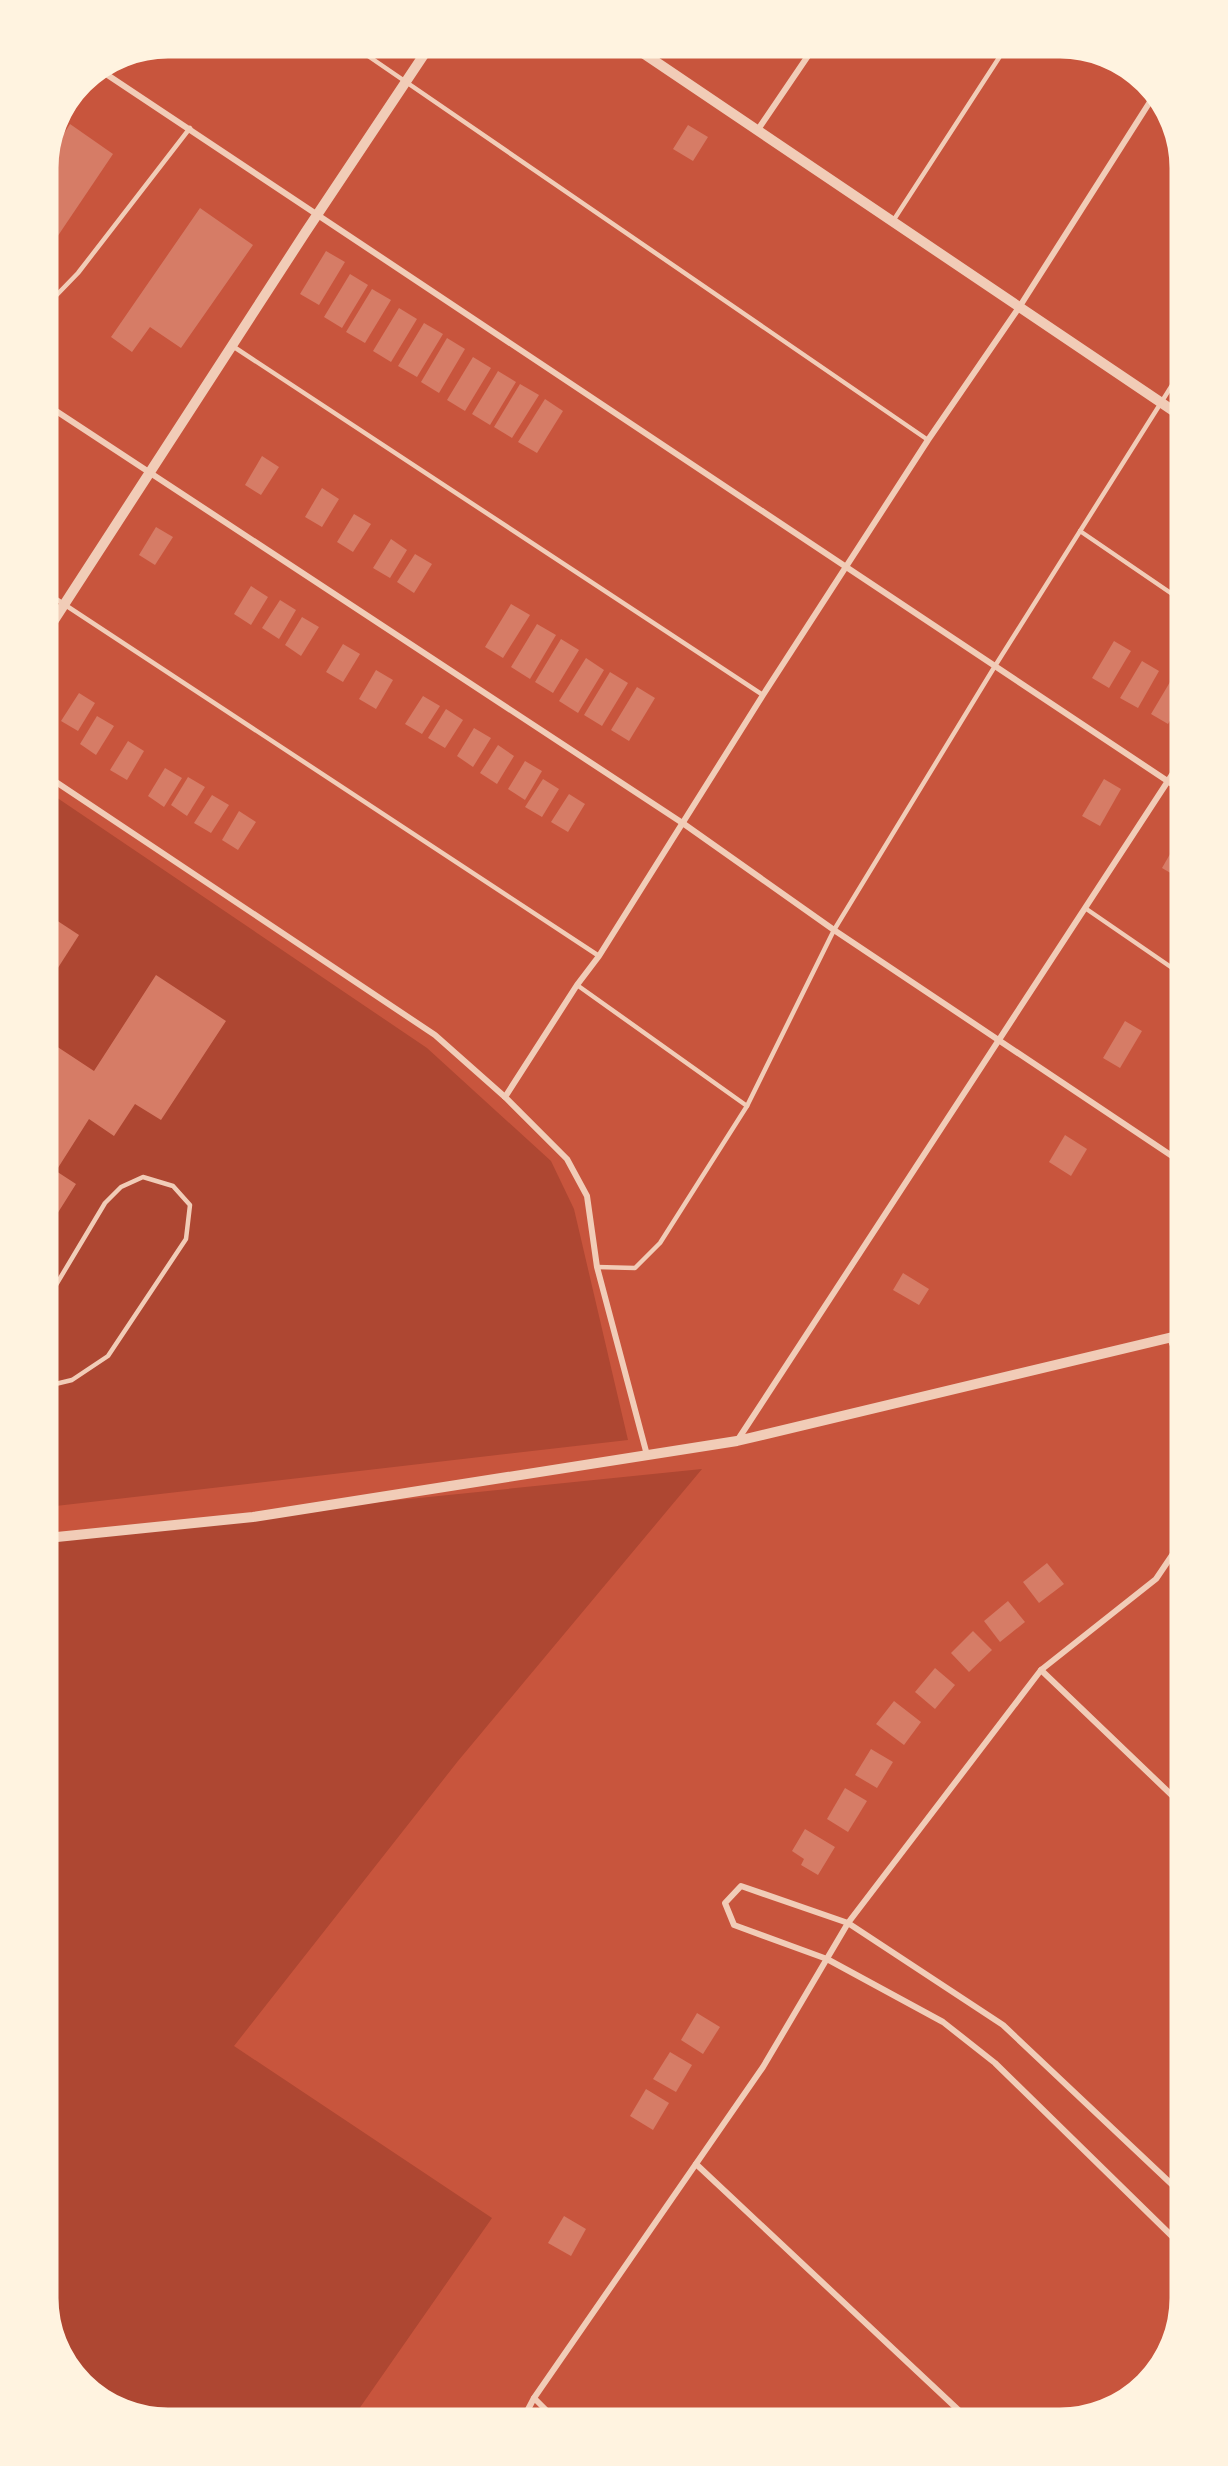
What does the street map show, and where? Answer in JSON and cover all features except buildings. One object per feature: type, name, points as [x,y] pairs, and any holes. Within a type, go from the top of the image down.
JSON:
[{"type":"street","points":[[57,617],[317,213],[423,57]]},
{"type":"street","points":[[649,57],[1171,409]]},
{"type":"street","points":[[757,131],[807,57]]},
{"type":"street","points":[[108,75],[1171,783]]},
{"type":"street","points":[[505,1096],[577,985],[599,956],[763,695],[928,440],[1020,306],[1149,103]]},
{"type":"street","points":[[57,412],[684,824],[997,1041],[1171,1155]]},
{"type":"street","points":[[737,1441],[1171,776]]},
{"type":"street","points":[[57,783],[435,1035],[505,1096],[567,1159],[587,1196],[597,1267],[647,1455]]},
{"type":"street","points":[[57,1537],[252,1517],[737,1441],[1170,1338]]},
{"type":"street","points":[[528,2409],[763,2067],[848,1923],[1041,1670],[1156,1579],[1171,1558]]},
{"type":"street","points":[[1041,1670],[1171,1794]]},
{"type":"street","points":[[1171,2183],[1003,2025],[848,1923],[741,1886],[725,1902],[734,1925],[827,1959],[943,2022],[995,2062],[1171,2234]]},
{"type":"street","points":[[696,2164],[956,2409]]},
{"type":"street","points":[[534,2398],[545,2409]]},
{"type":"lane","points":[[371,57],[928,440]]},
{"type":"lane","points":[[893,222],[1000,57]]},
{"type":"lane","points":[[57,295],[78,273],[190,128]]},
{"type":"lane","points":[[231,345],[763,695]]},
{"type":"lane","points":[[597,1267],[636,1268],[660,1243],[747,1106],[834,930],[995,666],[1171,387]]},
{"type":"lane","points":[[1080,531],[1171,593]]},
{"type":"lane","points":[[57,599],[599,956]]},
{"type":"lane","points":[[1085,908],[1171,967]]},
{"type":"lane","points":[[577,985],[747,1106]]},
{"type":"lane","points":[[57,1283],[105,1203],[121,1187],[143,1177],[173,1186],[190,1205],[186,1239],[108,1356],[72,1380],[57,1384]]},
{"type":"shaded area","points":[[57,798],[427,1048],[551,1161],[574,1209],[628,1440],[57,1506]]},
{"type":"shaded area","points":[[702,1469],[458,1761],[234,2046],[492,2218],[359,2409],[161,2409],[147,2407],[119,2398],[95,2381],[80,2365],[65,2340],[57,2305],[57,1535]]}]
